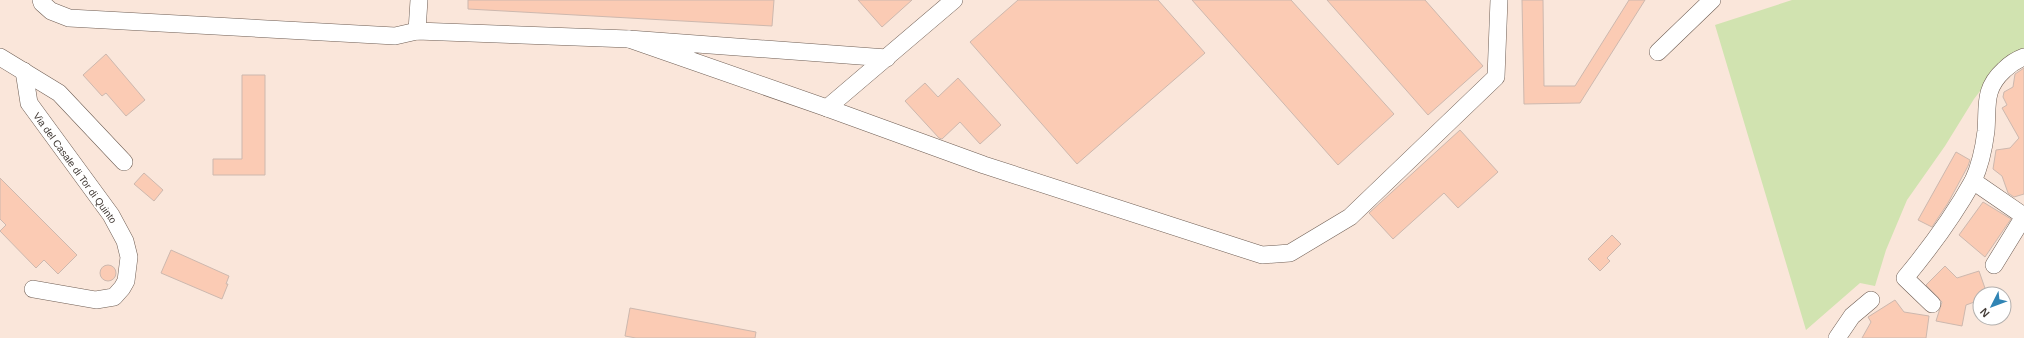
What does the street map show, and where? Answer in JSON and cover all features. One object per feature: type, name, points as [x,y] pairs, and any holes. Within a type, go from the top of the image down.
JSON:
[{"type":"street","points":[[41,0],[42,3],[51,10],[69,18],[395,36],[417,31],[629,39],[886,58]]},
{"type":"street","points":[[417,31],[419,0]]},
{"type":"street","points":[[827,108],[954,0]]},
{"type":"street","points":[[629,39],[827,108],[984,165],[1262,255],[1290,253],[1350,217],[1496,77],[1499,0]]},
{"type":"street","points":[[1658,52],[1712,0]]},
{"type":"street","points":[[709,67],[717,45]]},
{"type":"street","points":[[0,57],[59,93],[124,162]]},
{"type":"street","points":[[1932,304],[1905,278],[1928,251],[1973,181],[1980,162],[1984,143],[1986,102],[1990,89],[1997,76],[2013,62],[2024,57]]},
{"type":"street","name":"Via del Casale di Tor di Quinto","points":[[24,71],[29,103],[111,215],[125,241],[129,257],[126,281],[114,297],[96,300],[33,288]]},
{"type":"street","points":[[1973,181],[2021,214],[2023,218],[1994,265]]},
{"type":"street","points":[[1837,338],[1852,316],[1871,300]]},
{"type":"green space","points":[[1792,0],[2024,0],[2024,55],[2007,56],[1974,99],[1945,146],[1907,200],[1886,250],[1875,286],[1860,283],[1806,330],[1715,25]]},
{"type":"building","points":[[468,0],[774,0],[772,26],[468,9]]},
{"type":"building","points":[[858,0],[912,0],[882,27]]},
{"type":"building","points":[[1018,0],[1158,0],[1205,53],[1077,164],[970,42]]},
{"type":"building","points":[[1192,0],[1291,0],[1394,114],[1338,165]]},
{"type":"building","points":[[1327,0],[1425,0],[1483,66],[1428,115]]},
{"type":"building","points":[[1522,0],[1543,0],[1544,86],[1575,86],[1629,0],[1645,0],[1580,103],[1524,104]]},
{"type":"building","points":[[106,54],[145,100],[126,116],[106,93],[102,96],[83,75]]},
{"type":"building","points":[[2024,68],[2024,194],[2014,197],[2008,193],[2002,176],[1993,169],[1996,150],[2010,148],[2019,138],[2002,108],[2007,105],[2003,97],[2004,92],[2013,87],[2015,74]]},
{"type":"building","points":[[242,75],[265,75],[265,175],[213,175],[213,159],[242,159]]},
{"type":"building","points":[[958,78],[1001,125],[980,144],[960,122],[942,139],[939,138],[905,101],[925,83],[938,97]]},
{"type":"building","points":[[1460,130],[1498,172],[1458,208],[1444,193],[1393,239],[1369,213]]},
{"type":"building","points":[[1956,152],[1970,160],[1948,203],[1932,227],[1918,220]]},
{"type":"building","points":[[144,173],[163,190],[154,201],[134,184]]},
{"type":"building","points":[[0,178],[77,255],[58,274],[44,260],[36,268],[0,231],[6,225],[0,219]]},
{"type":"building","points":[[1983,202],[2011,219],[1985,257],[1959,235]]},
{"type":"building","points":[[1612,235],[1621,244],[1607,258],[1610,261],[1600,271],[1588,259]]},
{"type":"building","points":[[171,250],[229,276],[226,284],[228,284],[222,299],[161,273]]},
{"type":"building","points":[[108,265],[115,270],[116,273],[111,280],[108,281],[101,276],[100,273],[105,266]]},
{"type":"building","points":[[1945,266],[1957,278],[1979,271],[1984,286],[1972,286],[1972,303],[1966,305],[1962,326],[1936,321],[1942,302],[1926,285]]},
{"type":"building","points":[[1895,300],[1904,312],[1929,316],[1926,338],[1862,338],[1871,322],[1868,317]]},
{"type":"building","points":[[630,308],[756,332],[755,338],[636,338],[625,336]]}]
